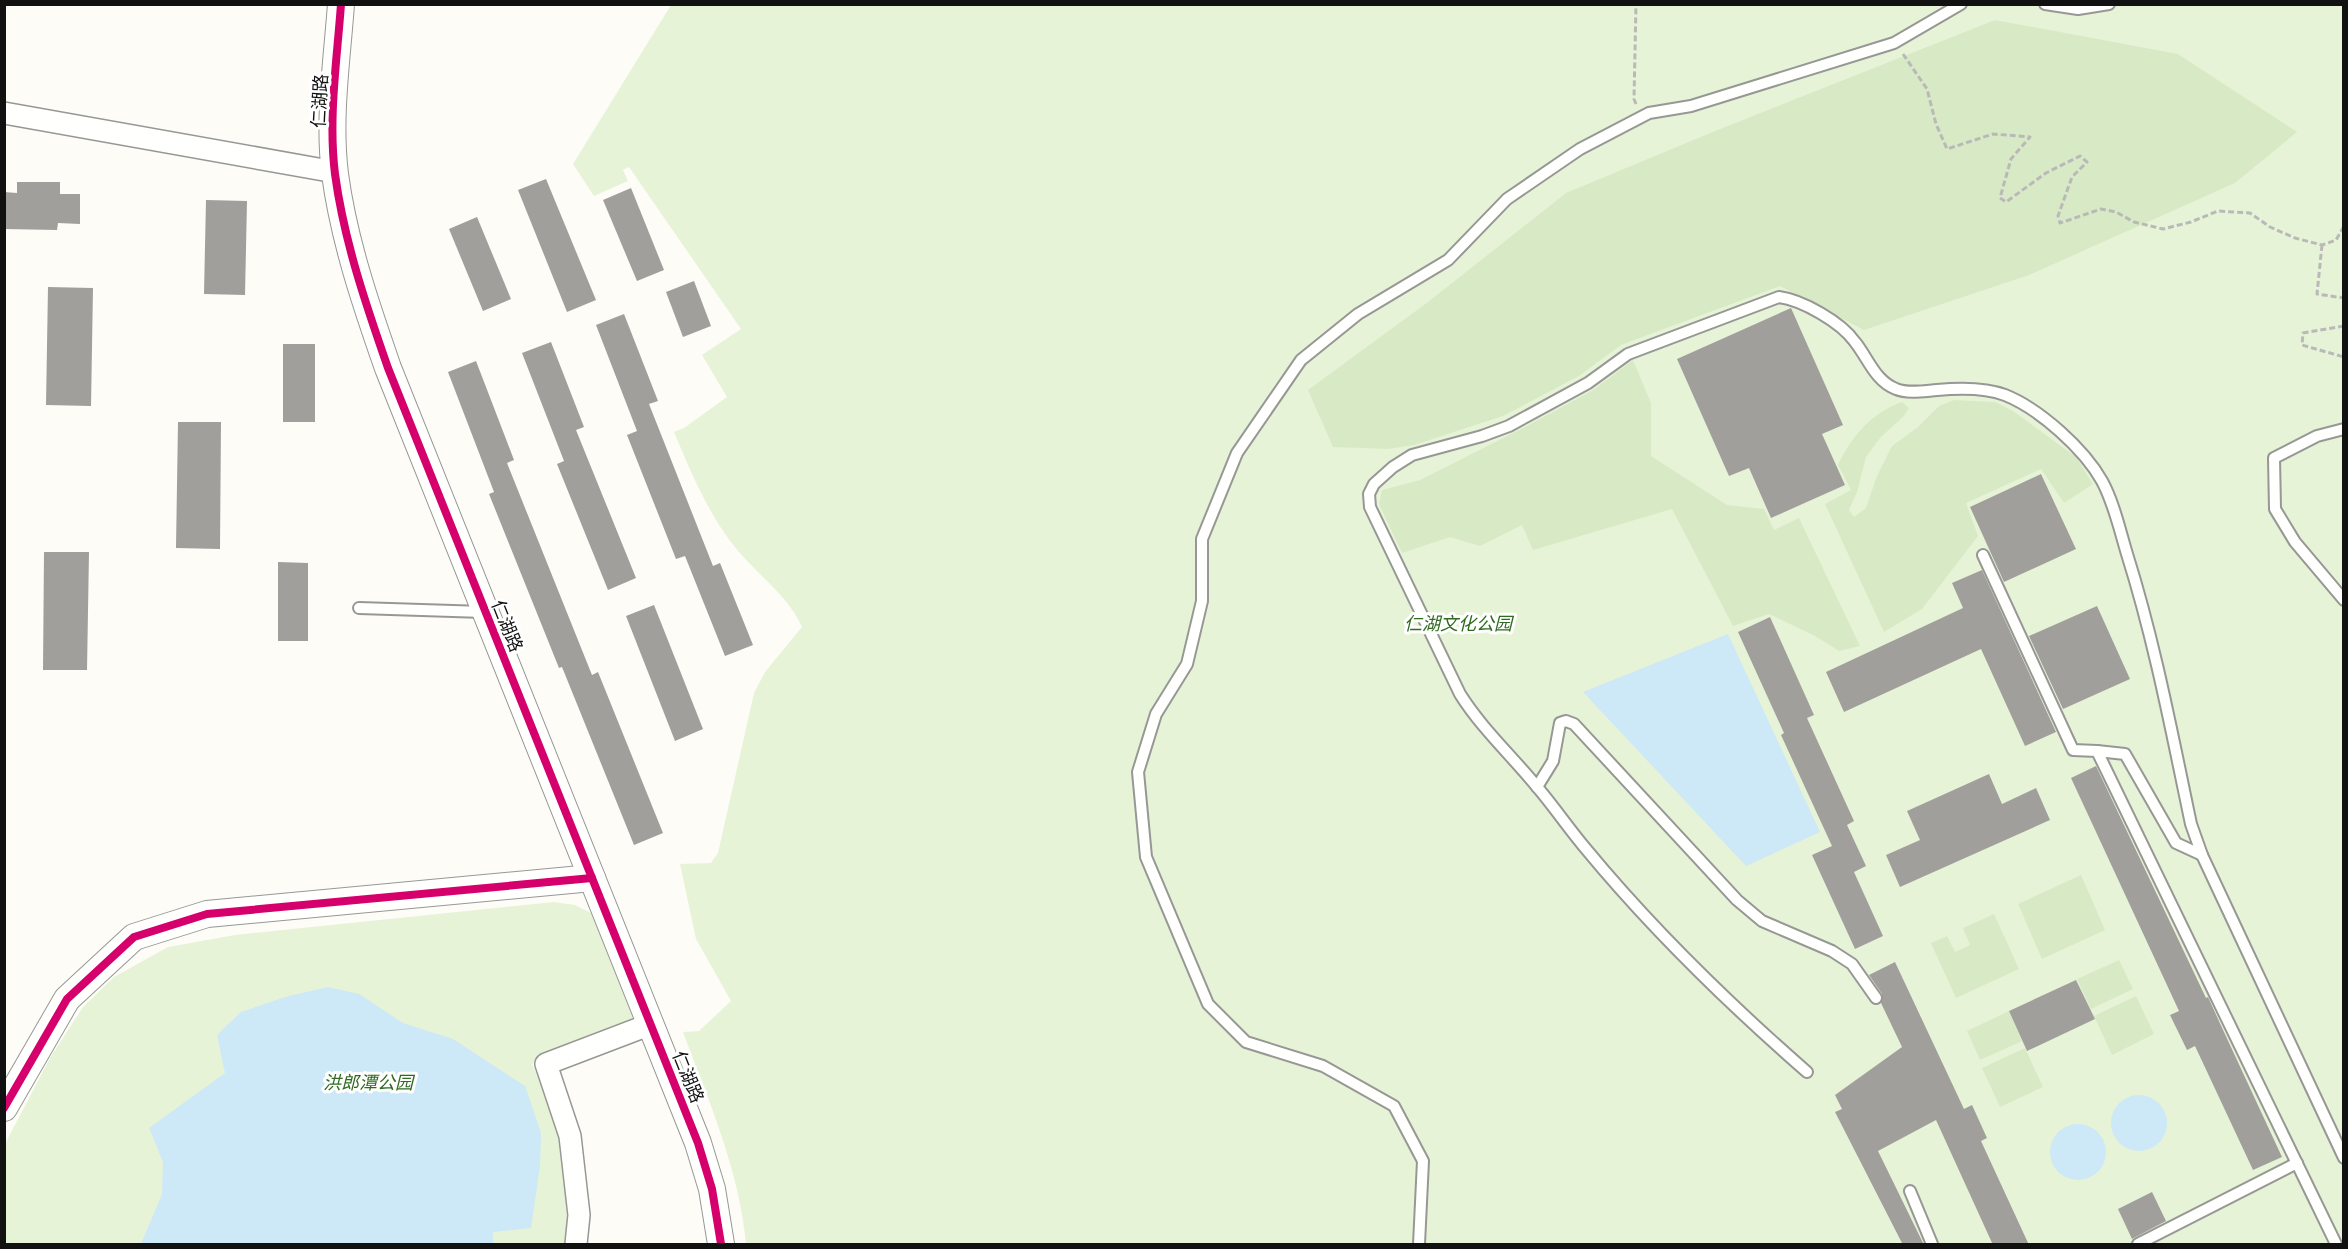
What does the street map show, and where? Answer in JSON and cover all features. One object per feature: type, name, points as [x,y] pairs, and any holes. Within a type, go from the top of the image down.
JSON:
[{"type":"street","name":"仁湖路","points":[[341,4],[333,122],[335,172],[346,233],[388,368],[706,1166],[717,1213],[721,1245]]},
{"type":"street","points":[[4,113],[335,172]]},
{"type":"street","points":[[4,1108],[67,999],[134,937],[207,914],[592,878]]},
{"type":"street","points":[[576,1245],[579,1215],[570,1137],[546,1064],[651,1024]]},
{"type":"lane","points":[[1419,1245],[1423,1161],[1394,1106],[1323,1066],[1246,1042],[1208,1004],[1146,857],[1138,772],[1156,714],[1187,664],[1202,601],[1202,539],[1237,453],[1301,360],[1358,314],[1448,260],[1507,199],[1580,148],[1649,113],[1691,106],[1894,43],[1961,4]]},
{"type":"lane","points":[[2045,4],[2078,9],[2109,4]]},
{"type":"lane","points":[[1807,1072],[1739,1013],[1666,939],[1586,849],[1538,787],[1474,717],[1460,694],[1370,507],[1370,494],[1374,484],[1393,467],[1412,455],[1482,436],[1509,426],[1588,384],[1628,354],[1779,297],[1792,299],[1844,328],[1880,378],[1897,389],[1983,390],[2003,394],[2022,403],[2058,430],[2090,462],[2104,483],[2145,611],[2191,824],[2202,855],[2343,1158]]},
{"type":"lane","points":[[2343,429],[2317,436],[2274,458],[2276,509],[2295,542],[2343,600]]},
{"type":"lane","points":[[1983,555],[2073,750],[2125,754],[2176,843],[2202,855]]},
{"type":"lane","points":[[359,608],[486,612]]},
{"type":"lane","points":[[1538,787],[1553,761],[1560,723],[1566,721],[1574,724],[1737,900],[1762,921],[1832,951],[1852,964],[1876,998]]},
{"type":"lane","points":[[2097,752],[2336,1245]]},
{"type":"lane","points":[[2139,1245],[2297,1163]]},
{"type":"lane","points":[[1910,1191],[1932,1245]]},
{"type":"path","points":[[1636,4],[1634,99],[1641,117]]},
{"type":"path","points":[[1894,43],[1908,59],[1927,89],[1936,124],[1947,149],[1994,134],[2030,137],[2011,159],[2000,198],[2006,202],[2046,173],[2080,156],[2088,162],[2072,177],[2058,216],[2060,223],[2101,209],[2116,212],[2134,222],[2163,229],[2218,212],[2250,213],[2270,227],[2295,238],[2322,244],[2336,240],[2343,226]]},
{"type":"path","points":[[2322,244],[2317,294],[2343,298]]},
{"type":"path","points":[[2343,326],[2303,333],[2302,345],[2343,357]]},
{"type":"green space","name":"仁湖文化公园","points":[[671,5],[2343,5],[2343,1244],[746,1244],[730,1162],[683,1032],[699,1031],[731,1001],[696,939],[680,864],[711,863],[718,853],[754,693],[765,672],[802,627],[788,604],[740,553],[722,529],[699,489],[674,432],[684,428],[727,397],[702,355],[741,329],[629,167],[623,170],[628,181],[594,196],[573,164]]},
{"type":"green space","points":[[1995,20],[2178,54],[2297,132],[2235,183],[2029,275],[1864,330],[1780,286],[1621,345],[1579,376],[1503,416],[1414,445],[1388,449],[1333,447],[1308,390],[1428,302],[1566,193]]},
{"type":"green space","points":[[1633,360],[1651,403],[1651,456],[1727,505],[1764,509],[1774,530],[1799,518],[1860,646],[1839,651],[1815,636],[1769,614],[1733,626],[1672,509],[1533,550],[1522,525],[1480,546],[1450,537],[1402,553],[1379,504],[1382,490],[1420,480],[1523,428],[1593,390]]},
{"type":"green space","points":[[1954,400],[1995,402],[2013,411],[2076,457],[2093,484],[2064,503],[2041,469],[1966,503],[1978,536],[1922,609],[1884,632],[1825,504],[1851,490],[1838,465],[1856,435],[1872,419],[1891,406],[1902,402],[1909,408],[1904,416],[1881,437],[1866,457],[1857,492],[1849,510],[1854,517],[1866,508],[1877,476],[1892,446],[1918,427],[1939,406]]},
{"type":"green space","points":[[2081,875],[2105,930],[2042,959],[2018,904]]},
{"type":"green space","name":"洪郎潭公园","points":[[554,902],[575,905],[593,914],[633,1014],[632,1025],[532,1064],[557,1129],[562,1152],[568,1199],[564,1244],[5,1244],[5,1144],[50,1058],[83,1007],[114,977],[168,947],[235,935]]},
{"type":"green space","points":[[1994,914],[2019,969],[1956,998],[1931,943],[1947,936],[1955,952],[1970,945],[1963,928]]},
{"type":"green space","points":[[2119,960],[2133,989],[2091,1009],[2077,979]]},
{"type":"green space","points":[[2136,996],[2154,1034],[2112,1055],[2094,1016]]},
{"type":"green space","points":[[2009,1011],[2022,1041],[1980,1060],[1967,1031]]},
{"type":"green space","points":[[2025,1048],[2043,1087],[2000,1107],[1982,1068]]},
{"type":"water","points":[[1728,634],[1820,832],[1746,866],[1583,692]]},
{"type":"water","points":[[328,987],[359,994],[403,1023],[453,1039],[525,1086],[541,1133],[540,1166],[531,1228],[493,1232],[493,1244],[141,1244],[162,1194],[163,1162],[149,1128],[225,1073],[217,1035],[241,1012],[285,997]]},
{"type":"water","points":[[2133,1095],[2145,1095],[2159,1103],[2167,1117],[2165,1134],[2159,1143],[2145,1151],[2133,1151],[2116,1139],[2111,1129],[2111,1117],[2123,1100]]},
{"type":"water","points":[[2072,1124],[2084,1124],[2098,1132],[2106,1146],[2104,1163],[2098,1172],[2084,1180],[2072,1180],[2055,1168],[2050,1158],[2050,1146],[2062,1129]]},
{"type":"building","points":[[546,179],[596,300],[567,312],[518,190]]},
{"type":"building","points":[[17,182],[60,182],[60,194],[80,194],[80,224],[58,223],[57,230],[4,229],[4,192],[17,193]]},
{"type":"building","points":[[631,188],[664,270],[637,281],[603,200]]},
{"type":"building","points":[[206,200],[247,201],[245,295],[204,294]]},
{"type":"building","points":[[477,217],[511,299],[483,311],[449,229]]},
{"type":"building","points":[[694,281],[711,326],[683,337],[666,292]]},
{"type":"building","points":[[48,287],[93,288],[91,406],[46,405]]},
{"type":"building","points":[[1791,308],[1843,425],[1822,434],[1845,485],[1771,518],[1749,468],[1729,476],[1677,359]]},
{"type":"building","points":[[624,314],[658,401],[649,404],[713,566],[720,563],[753,645],[725,656],[685,556],[676,559],[627,435],[637,431],[596,325]]},
{"type":"building","points":[[551,342],[584,427],[576,430],[636,578],[608,590],[557,464],[564,461],[522,353]]},
{"type":"building","points":[[283,344],[315,344],[315,422],[283,422]]},
{"type":"building","points":[[476,361],[514,460],[507,463],[592,675],[598,672],[663,833],[634,845],[489,494],[494,492],[448,372]]},
{"type":"building","points":[[178,422],[221,422],[220,549],[176,548]]},
{"type":"building","points":[[2041,474],[2076,549],[2004,582],[1970,507]]},
{"type":"building","points":[[44,552],[89,552],[87,670],[43,670]]},
{"type":"building","points":[[278,562],[308,563],[308,641],[278,641]]},
{"type":"building","points":[[1982,570],[2056,732],[2025,746],[1981,649],[1844,712],[1826,672],[1963,608],[1952,583]]},
{"type":"building","points":[[654,605],[703,729],[675,741],[626,616]]},
{"type":"building","points":[[2097,606],[2130,679],[2063,709],[2029,636]]},
{"type":"building","points":[[1770,617],[1814,715],[1807,718],[1854,821],[1847,825],[1866,866],[1854,872],[1883,936],[1855,949],[1812,855],[1832,846],[1781,735],[1784,733],[1738,632]]},
{"type":"building","points":[[2096,766],[2206,998],[2208,997],[2282,1157],[2253,1170],[2195,1046],[2187,1050],[2170,1015],[2179,1011],[2071,778]]},
{"type":"building","points":[[1989,774],[2002,804],[2036,788],[2050,820],[1900,887],[1886,855],[1920,840],[1907,811]]},
{"type":"building","points":[[1895,962],[1964,1109],[1972,1105],[1987,1138],[1981,1141],[2029,1245],[1993,1245],[1936,1120],[1878,1151],[1924,1245],[1903,1245],[1835,1112],[1842,1109],[1835,1095],[1902,1047],[1881,1003],[1882,994],[1869,975]]},
{"type":"building","points":[[2076,980],[2095,1019],[2027,1051],[2009,1011]]},
{"type":"building","points":[[2152,1192],[2166,1221],[2132,1239],[2118,1209]]},
{"type":"cycle path","points":[[341,4],[334,89],[333,153],[344,224],[364,297],[388,368],[698,1143],[712,1189],[721,1244]]},
{"type":"cycle path","points":[[4,1108],[67,999],[134,937],[207,914],[592,878]]}]
